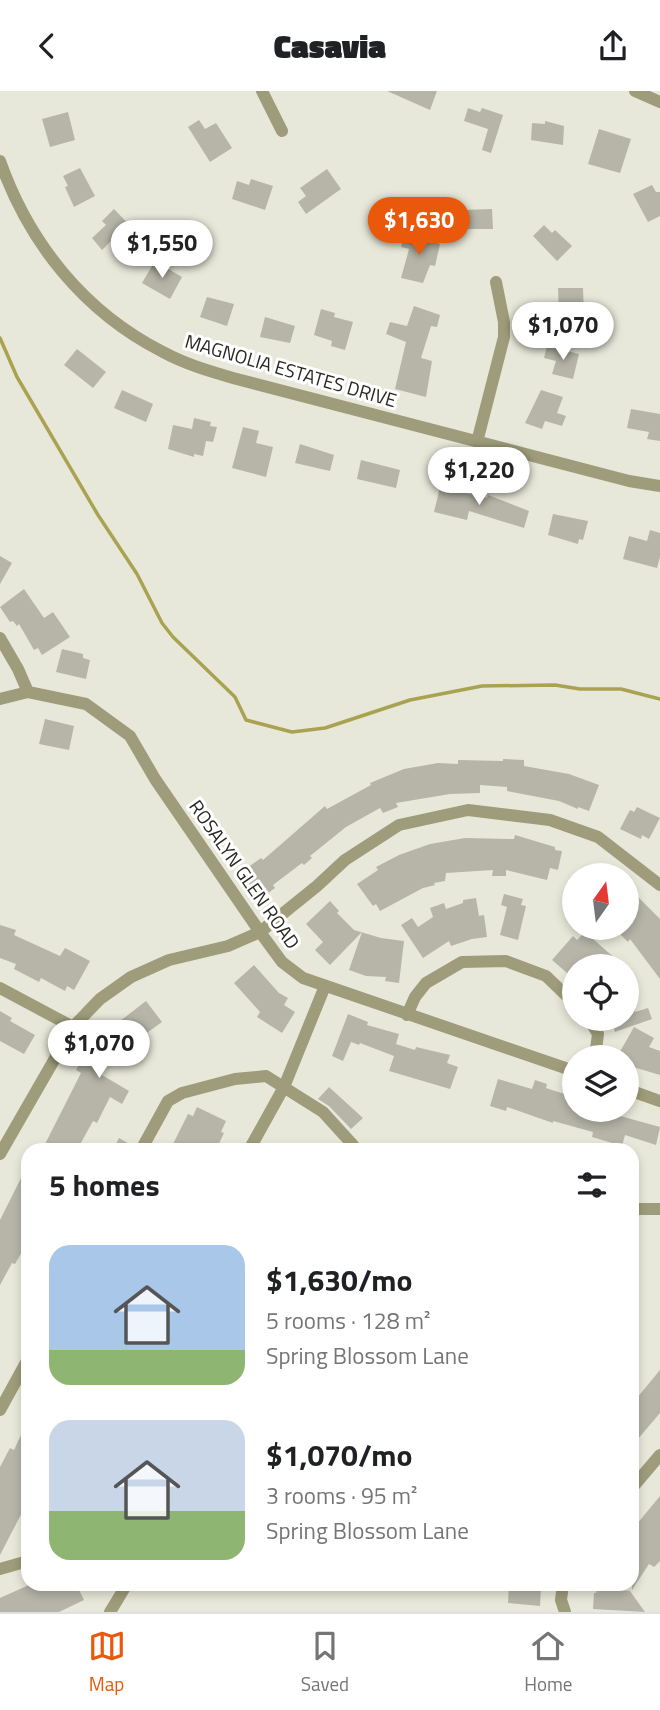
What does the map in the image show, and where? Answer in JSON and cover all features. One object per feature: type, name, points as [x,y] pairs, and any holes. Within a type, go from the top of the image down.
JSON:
[{"type":"street","points":[[262,91],[282,131]]},
{"type":"street","points":[[635,91],[660,102]]},
{"type":"street","name":"MAGNOLIA ESTATES DRIVE","points":[[0,161],[19,208],[45,250],[87,299],[129,333],[163,352],[208,370],[477,442],[660,487]]},
{"type":"street","points":[[477,442],[504,337],[504,322],[496,282]]},
{"type":"street","points":[[0,638],[28,692]]},
{"type":"street","name":"ROSALYN GLEN ROAD","points":[[0,699],[28,692],[86,704],[130,736],[155,779],[260,933],[282,963],[303,978],[562,1067]]},
{"type":"street","points":[[0,1152],[73,1027],[100,999],[131,977],[169,960],[228,946],[260,933],[345,860],[399,825],[468,810],[550,820],[598,837],[660,885]]},
{"type":"street","points":[[407,1015],[415,997],[426,983],[462,962],[506,961],[546,976],[562,991]]},
{"type":"street","points":[[253,1143],[284,1087],[324,986]]},
{"type":"street","points":[[0,988],[73,1027]]},
{"type":"street","points":[[145,1143],[168,1101],[182,1093],[235,1079],[265,1076],[323,1112],[352,1143]]},
{"type":"street","points":[[639,1094],[660,1101]]},
{"type":"street","points":[[639,1209],[660,1209]]},
{"type":"street","points":[[0,1410],[21,1372]]},
{"type":"street","points":[[639,1480],[660,1455]]},
{"type":"street","points":[[0,1569],[21,1563]]},
{"type":"street","points":[[110,1612],[124,1591]]},
{"type":"street","points":[[562,1591],[561,1600],[565,1612]]},
{"type":"building","points":[[387,91],[437,91],[430,110]]},
{"type":"building","points":[[468,108],[480,112],[482,108],[503,115],[491,153],[482,150],[488,129],[464,121]]},
{"type":"building","points":[[68,112],[75,140],[50,147],[42,119]]},
{"type":"building","points":[[199,120],[205,129],[216,123],[232,148],[210,162],[188,127]]},
{"type":"building","points":[[545,121],[564,126],[563,145],[531,140],[532,123],[545,124]]},
{"type":"building","points":[[599,129],[631,139],[620,173],[588,164]]},
{"type":"building","points":[[80,168],[95,196],[74,207],[63,176]]},
{"type":"building","points":[[327,169],[341,189],[306,214],[298,202],[306,196],[300,188]]},
{"type":"building","points":[[251,179],[273,186],[265,210],[232,199],[237,181],[249,185]]},
{"type":"building","points":[[652,185],[656,192],[660,192],[660,216],[648,222],[633,194]]},
{"type":"building","points":[[114,209],[144,240],[127,256],[112,240],[102,250],[92,238],[106,225],[102,221]]},
{"type":"building","points":[[492,209],[493,229],[463,229],[463,210]]},
{"type":"building","points":[[544,225],[552,233],[555,230],[572,246],[557,261],[533,236]]},
{"type":"building","points":[[405,233],[436,240],[436,243],[440,244],[435,266],[430,265],[423,283],[401,278],[409,249],[401,247]]},
{"type":"building","points":[[155,261],[182,277],[170,299],[142,283]]},
{"type":"building","points":[[558,288],[583,288],[584,314],[559,315]]},
{"type":"building","points":[[207,297],[234,304],[227,326],[200,317]]},
{"type":"building","points":[[414,306],[440,315],[437,327],[431,326],[421,358],[432,361],[426,397],[395,389],[406,342],[386,334],[390,322],[407,326]]},
{"type":"building","points":[[321,309],[335,313],[334,317],[353,322],[345,350],[331,346],[332,341],[314,335]]},
{"type":"building","points":[[265,317],[295,326],[290,343],[260,337]]},
{"type":"building","points":[[547,346],[579,354],[573,379],[552,374],[556,361],[544,358]]},
{"type":"building","points":[[77,349],[106,372],[93,388],[64,365]]},
{"type":"building","points":[[122,390],[153,404],[146,422],[114,408]]},
{"type":"building","points":[[541,390],[563,397],[557,413],[566,416],[562,426],[545,421],[542,429],[525,423]]},
{"type":"building","points":[[631,409],[660,414],[660,441],[647,439],[649,432],[627,428]]},
{"type":"building","points":[[194,418],[211,422],[210,426],[217,427],[213,442],[206,441],[203,456],[194,454],[194,457],[168,449],[173,425],[192,429]]},
{"type":"building","points":[[243,427],[259,431],[256,443],[273,447],[266,477],[232,468]]},
{"type":"building","points":[[300,444],[334,455],[330,471],[295,463]]},
{"type":"building","points":[[361,460],[400,470],[396,488],[357,479]]},
{"type":"building","points":[[440,487],[487,498],[488,495],[529,511],[524,528],[469,511],[467,520],[434,512]]},
{"type":"building","points":[[553,514],[588,521],[583,540],[579,539],[578,544],[548,535]]},
{"type":"building","points":[[650,530],[660,533],[657,568],[623,559],[629,536],[647,541]]},
{"type":"building","points":[[0,556],[12,563],[0,584]]},
{"type":"building","points":[[24,589],[44,618],[53,612],[70,637],[42,655],[38,648],[34,650],[19,624],[17,626],[13,621],[10,622],[0,607]]},
{"type":"building","points":[[62,649],[83,654],[83,658],[90,660],[86,679],[56,672]]},
{"type":"building","points":[[45,719],[74,726],[69,750],[39,744]]},
{"type":"building","points":[[458,760],[524,760],[524,766],[569,774],[599,785],[589,811],[559,801],[507,791],[507,787],[480,785],[480,793],[450,794],[396,803],[398,807],[383,813],[380,808],[346,827],[310,856],[312,858],[304,865],[302,863],[273,885],[275,888],[260,899],[241,872],[261,858],[263,860],[325,806],[327,809],[371,785],[370,783],[404,769],[438,763],[458,764]]},
{"type":"building","points":[[637,807],[660,818],[649,839],[642,835],[641,839],[620,829],[630,810],[634,812]]},
{"type":"building","points":[[515,835],[562,851],[558,870],[550,868],[547,880],[506,870],[506,876],[492,876],[493,870],[446,873],[445,881],[423,888],[380,911],[357,884],[378,870],[376,867],[430,844],[465,838],[514,839]]},
{"type":"building","points":[[504,894],[523,899],[521,905],[526,906],[518,940],[500,935],[507,907],[501,905]]},
{"type":"building","points":[[476,898],[479,916],[484,915],[487,937],[451,946],[449,941],[423,958],[401,925],[412,918],[418,927],[433,917],[430,908],[444,903],[446,909],[463,903],[463,900]]},
{"type":"building","points":[[639,898],[660,919],[660,979],[631,940],[639,940]]},
{"type":"building","points":[[330,901],[339,911],[337,913],[354,930],[362,932],[330,965],[315,950],[323,942],[306,924]]},
{"type":"building","points":[[0,925],[16,930],[14,935],[60,956],[65,948],[90,961],[74,990],[67,986],[65,991],[41,978],[39,982],[14,969],[16,964],[0,958]]},
{"type":"building","points":[[362,932],[404,941],[399,983],[385,981],[386,977],[366,976],[349,970]]},
{"type":"building","points":[[570,940],[594,940],[610,954],[562,954],[562,969],[552,960]]},
{"type":"building","points":[[254,965],[279,993],[288,998],[284,1005],[295,1012],[282,1033],[257,1017],[260,1012],[234,983]]},
{"type":"building","points":[[146,1001],[162,1022],[134,1042],[138,1046],[128,1055],[122,1048],[111,1058],[102,1075],[129,1091],[122,1104],[110,1097],[97,1123],[93,1121],[81,1143],[46,1143],[81,1073],[76,1070],[87,1052],[115,1025]]},
{"type":"building","points":[[648,1008],[652,1019],[639,1024],[639,1011]]},
{"type":"building","points":[[0,1011],[12,1018],[10,1021],[35,1035],[24,1054],[0,1041]]},
{"type":"building","points":[[348,1014],[368,1022],[367,1025],[399,1034],[396,1044],[450,1055],[447,1063],[458,1067],[450,1089],[389,1071],[394,1056],[360,1043],[351,1042],[343,1061],[332,1056]]},
{"type":"building","points":[[639,1030],[654,1038],[649,1047],[660,1051],[660,1075],[639,1069],[639,1045],[624,1045],[632,1031]]},
{"type":"building","points":[[498,1079],[532,1089],[535,1080],[547,1084],[546,1088],[562,1093],[562,1122],[639,1121],[660,1127],[656,1145],[625,1135],[623,1143],[612,1143],[592,1137],[593,1132],[553,1123],[507,1107],[506,1111],[490,1106]]},
{"type":"building","points":[[329,1087],[363,1118],[351,1129],[329,1106],[318,1099]]},
{"type":"building","points":[[197,1107],[226,1121],[219,1143],[174,1143],[188,1114],[193,1116]]},
{"type":"building","points":[[21,1178],[21,1253],[15,1264],[12,1263],[0,1285],[0,1220]]},
{"type":"building","points":[[660,1370],[660,1413],[639,1438],[639,1396]]},
{"type":"building","points":[[21,1435],[21,1514],[0,1555],[0,1467],[10,1448],[14,1450]]},
{"type":"building","points":[[660,1496],[660,1561],[654,1567],[649,1564],[639,1579],[639,1522]]},
{"type":"building","points":[[21,1589],[21,1591],[80,1591],[84,1600],[59,1612],[0,1612],[0,1598]]},
{"type":"building","points":[[509,1591],[541,1591],[540,1606],[508,1603]]},
{"type":"building","points":[[630,1591],[645,1612],[593,1609],[596,1593]]},
{"type":"waterway","points":[[0,338],[17,377],[98,515],[137,574],[162,623],[235,697],[246,720],[292,732],[325,728],[410,700],[482,686],[555,685],[580,689],[621,689],[660,699]]}]
